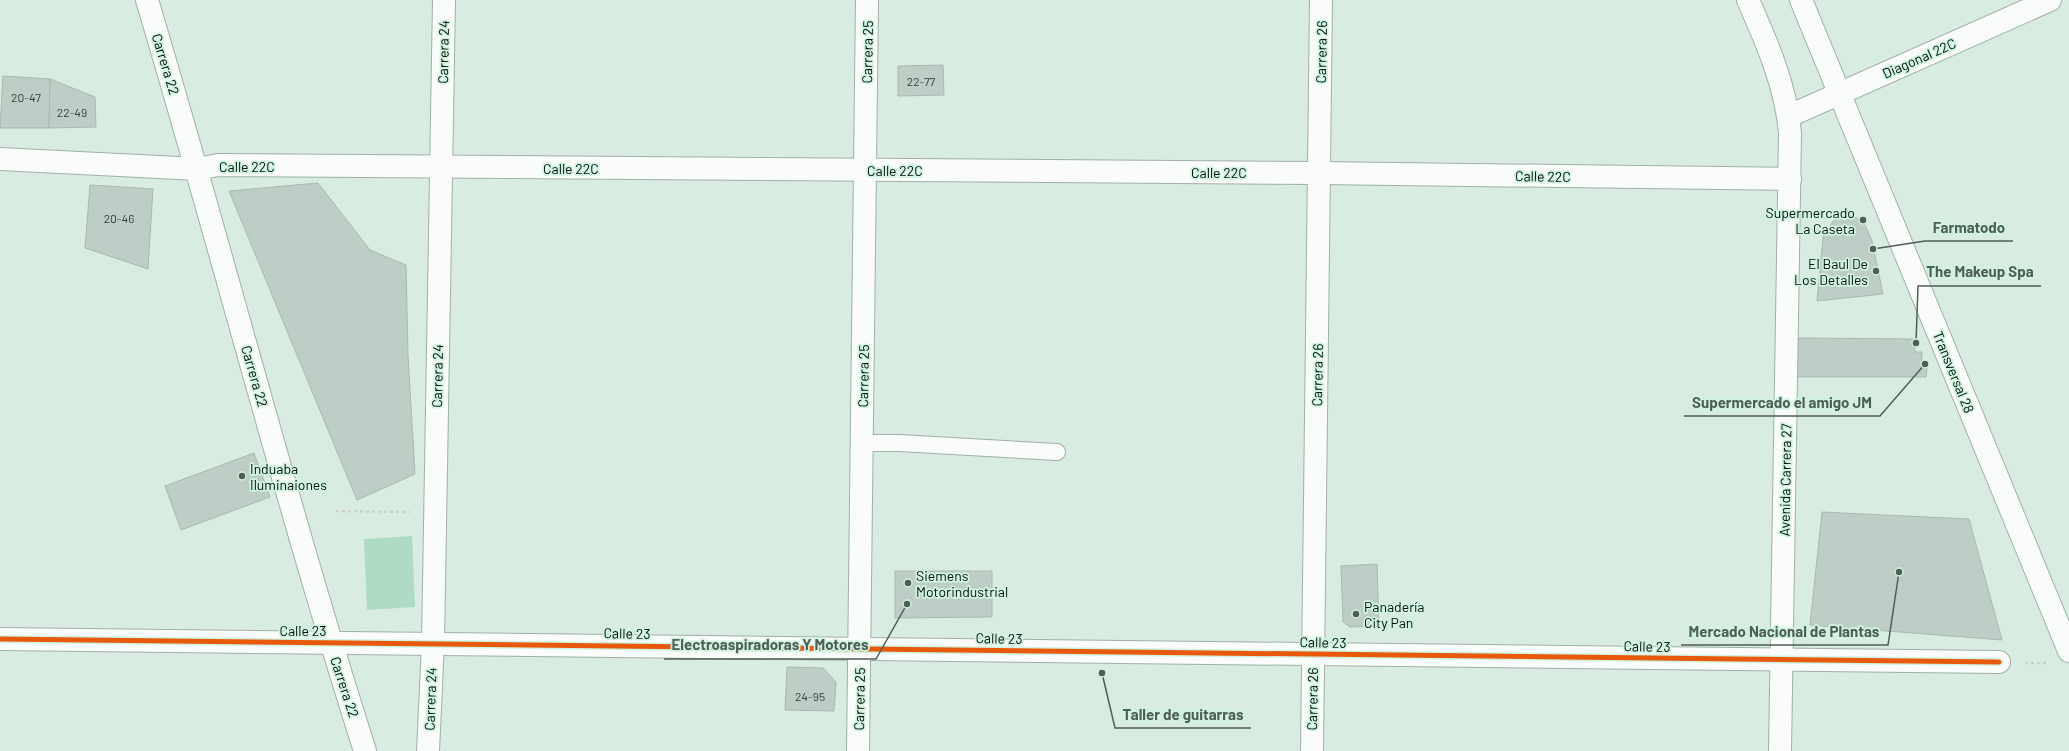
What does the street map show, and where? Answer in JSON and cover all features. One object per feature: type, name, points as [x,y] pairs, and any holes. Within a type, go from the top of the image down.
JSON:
[{"type":"street","name":"Carrera 22","points":[[147,0],[198,169],[330,642],[365,751]]},
{"type":"street","name":"Carrera 24","points":[[428,751],[433,643],[444,0]]},
{"type":"street","name":"Carrera 25","points":[[858,751],[867,0]]},
{"type":"street","name":"Carrera 26","points":[[1312,751],[1322,0]]},
{"type":"street","name":"Avenida Carrera 27","points":[[1748,0],[1772,55],[1789,116],[1790,179],[1780,751]]},
{"type":"street","points":[[1800,0],[1840,94]]},
{"type":"street","name":"Diagonal 22C","points":[[1789,116],[2050,0]]},
{"type":"street","name":"Transversal 28","points":[[1840,94],[2069,651]]},
{"type":"street","name":"Calle 22C","points":[[0,159],[198,169],[218,165],[441,168],[1319,173],[1790,179]]},
{"type":"street","name":"Calle 23","points":[[0,639],[1998,662]]},
{"type":"lane","points":[[862,443],[899,443],[1057,452]]},
{"type":"path","points":[[336,511],[416,513]]},
{"type":"green space","points":[[412,536],[415,607],[367,610],[364,539]]},
{"type":"building","points":[[943,65],[944,95],[898,96],[898,66]]},
{"type":"building","points":[[3,76],[50,79],[49,128],[0,128]]},
{"type":"building","points":[[50,79],[95,97],[96,127],[49,128]]},
{"type":"building","points":[[318,183],[370,250],[406,265],[408,355],[415,474],[357,500],[229,191]]},
{"type":"building","points":[[90,185],[153,189],[148,269],[85,248]]},
{"type":"building","points":[[1854,217],[1861,220],[1866,227],[1872,241],[1883,294],[1817,301],[1823,237],[1835,219]]},
{"type":"building","points":[[1798,338],[1914,339],[1915,352],[1922,352],[1921,368],[1927,368],[1926,377],[1797,377]]},
{"type":"building","points":[[254,453],[270,497],[181,530],[165,486]]},
{"type":"building","points":[[1822,512],[1969,519],[2002,640],[1810,625]]},
{"type":"building","points":[[1377,564],[1379,626],[1350,627],[1343,622],[1341,566]]},
{"type":"building","points":[[895,571],[992,571],[992,617],[895,618]]},
{"type":"building","points":[[787,667],[823,668],[836,682],[834,711],[785,710]]},
{"type":"cycle path","points":[[0,639],[1999,662]]},
{"type":"place","name":"Supermercado La Caseta","points":[[1863,220]]},
{"type":"place","name":"Farmatodo","points":[[1873,249]]},
{"type":"place","name":"El Baul De Los Detalles","points":[[1876,271]]},
{"type":"place","name":"The Makeup Spa","points":[[1916,343]]},
{"type":"place","name":"Supermercado el amigo JM","points":[[1925,364]]},
{"type":"place","name":"Induaba Iluminaiones","points":[[242,476]]},
{"type":"place","name":"Mercado Nacional de Plantas","points":[[1899,572]]},
{"type":"place","name":"Siemens Motorindustrial","points":[[908,583]]},
{"type":"place","name":"Electroaspiradoras Y Motores","points":[[907,604]]},
{"type":"place","name":"Panadería City Pan","points":[[1356,614]]},
{"type":"place","name":"Taller de guitarras","points":[[1102,673]]}]
